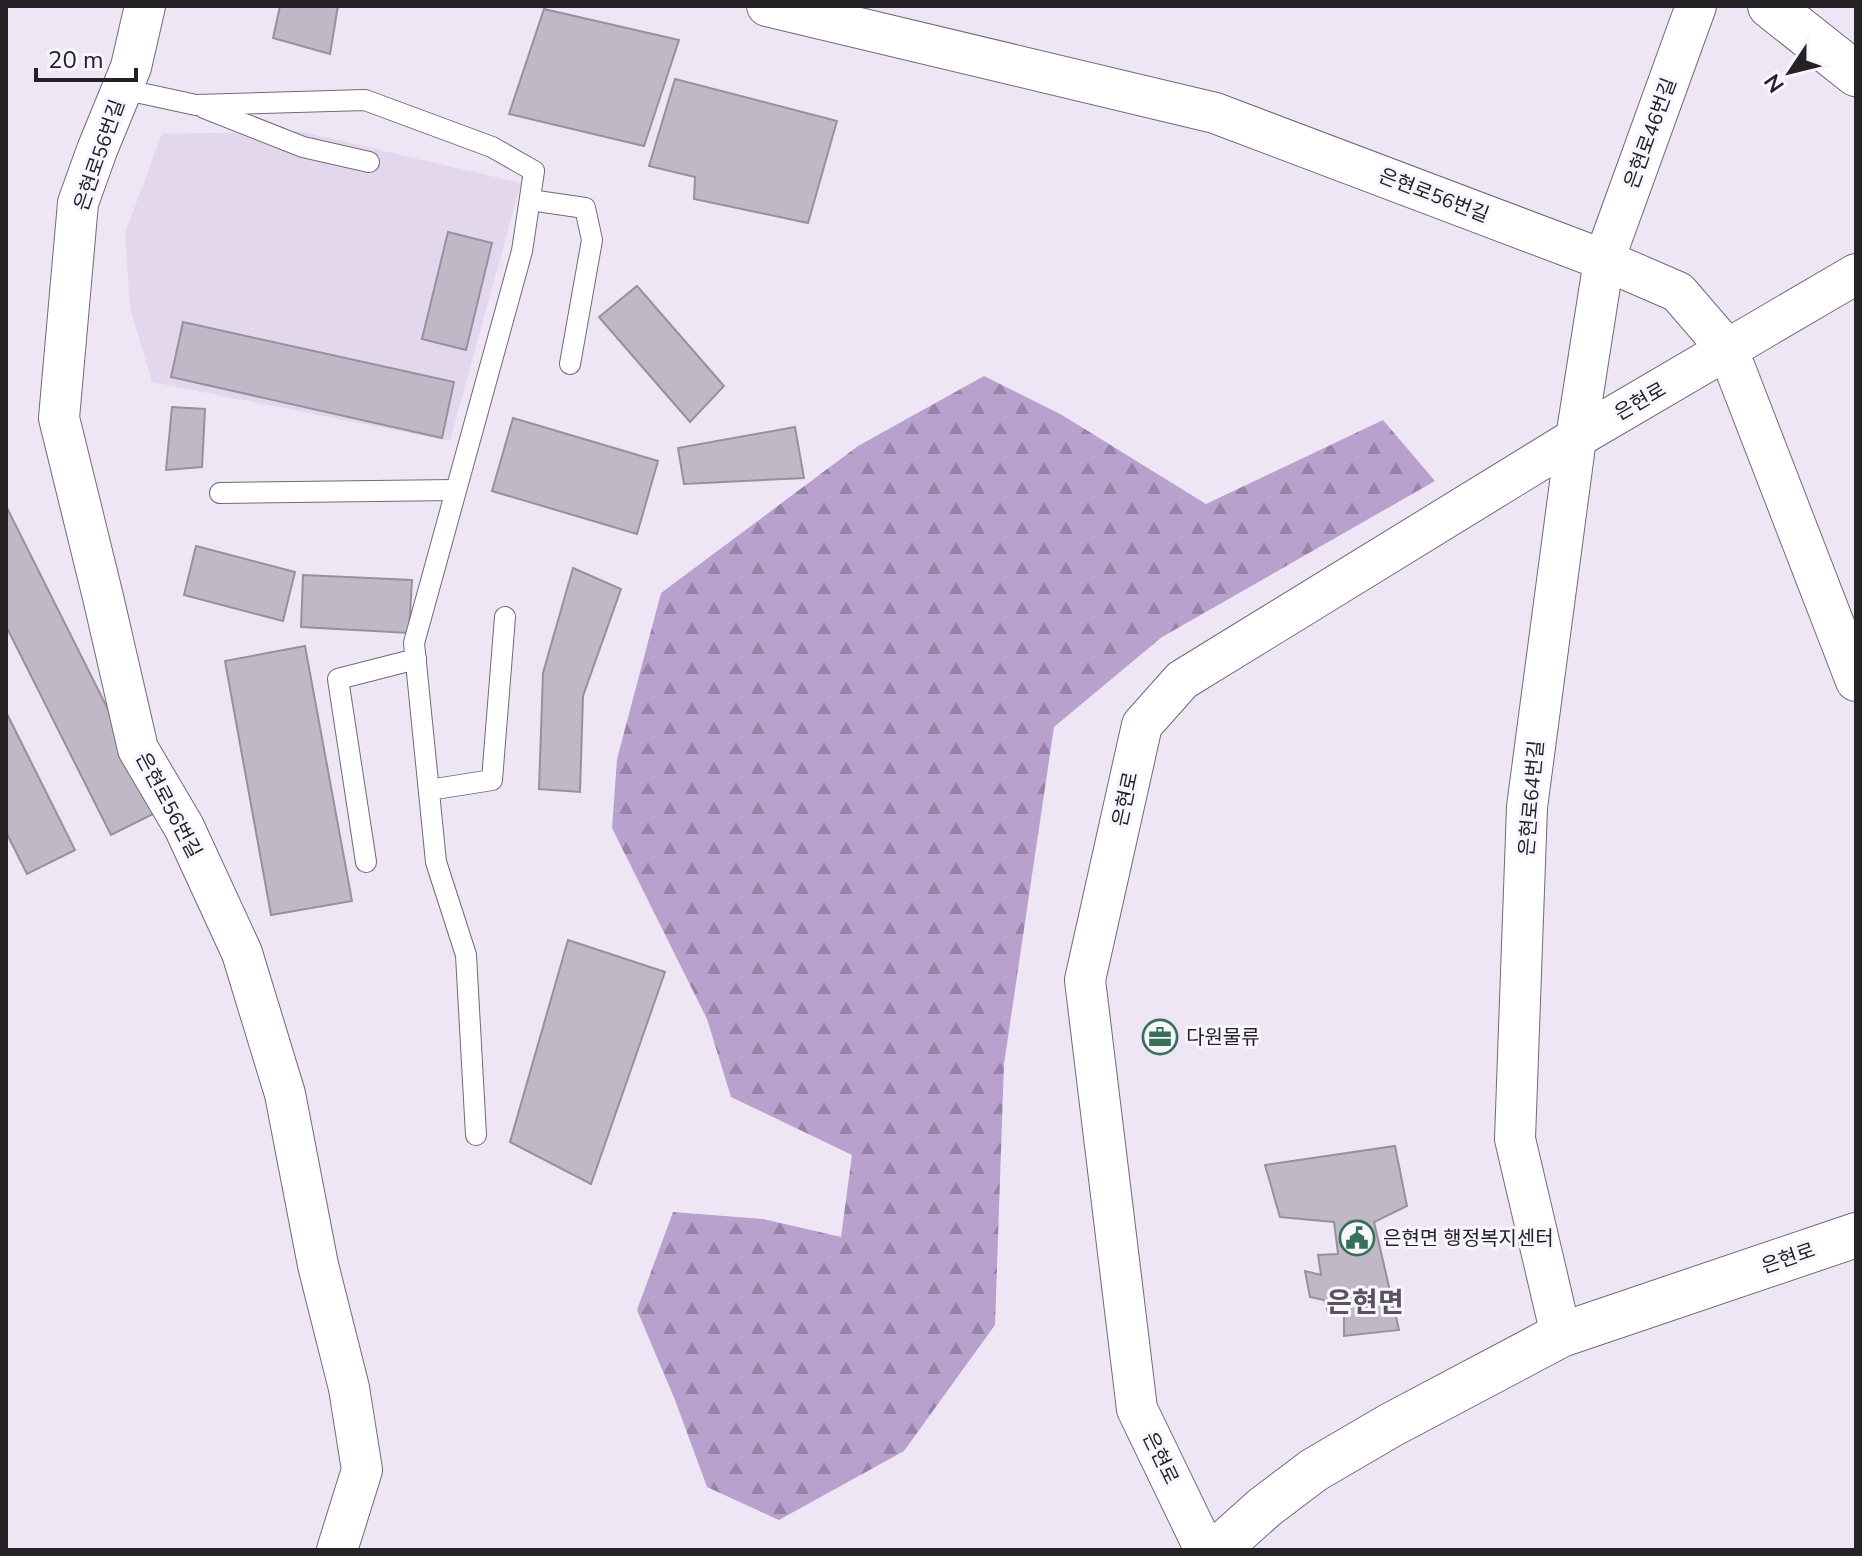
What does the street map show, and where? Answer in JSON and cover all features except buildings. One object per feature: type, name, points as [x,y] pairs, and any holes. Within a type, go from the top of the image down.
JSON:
[{"type":"main road","points":[[1770,6],[1856,74]]},
{"type":"main road","name":"은현로","points":[[1217,1550],[1265,1507],[1314,1470],[1391,1425],[1561,1335],[1856,1235]]},
{"type":"street","name":"은현로56번길","points":[[145,6],[131,67],[78,203],[59,418],[138,749],[184,827],[242,953],[285,1094],[318,1265],[349,1388],[362,1470],[337,1550]]},
{"type":"street","name":"은현로56번길","points":[[767,6],[1215,113],[1604,260],[1678,292],[1728,350],[1856,681]]},
{"type":"street","name":"은현로46번길","points":[[1604,260],[1696,6]]},
{"type":"street","name":"은현로64번길","points":[[1561,1335],[1515,1139],[1527,807],[1576,438],[1604,260]]},
{"type":"street","points":[[1728,350],[1856,274]]},
{"type":"street","name":"은현로","points":[[1205,1550],[1137,1409],[1085,980],[1142,725],[1182,680],[1576,438],[1728,350]]},
{"type":"lane","points":[[122,89],[196,105],[303,147],[369,162]]},
{"type":"lane","points":[[196,105],[365,100],[492,147],[534,171],[522,251],[414,643],[436,862],[466,955],[476,1135]]},
{"type":"lane","points":[[530,200],[585,208],[592,240],[570,364]]},
{"type":"lane","points":[[220,493],[455,490]]},
{"type":"lane","points":[[429,790],[492,780],[505,617]]},
{"type":"lane","points":[[366,862],[338,679],[416,659]]},
{"type":"shaded area","points":[[299,131],[521,183],[450,441],[152,382],[130,308],[125,233],[162,134]]},
{"type":"green space","points":[[984,376],[1062,415],[1206,504],[1383,420],[1435,481],[1162,637],[1054,727],[1004,1064],[995,1325],[904,1451],[779,1520],[707,1487],[637,1310],[673,1212],[763,1219],[841,1237],[852,1155],[731,1097],[707,1019],[612,828],[617,759],[661,593],[858,446]]},
{"type":"place","name":"다원물류","points":[[1160,1037]]},
{"type":"place","name":"은현면 행정복지센터","points":[[1357,1238]]},
{"type":"district","name":"은현면","points":[[1365,1302]]}]
